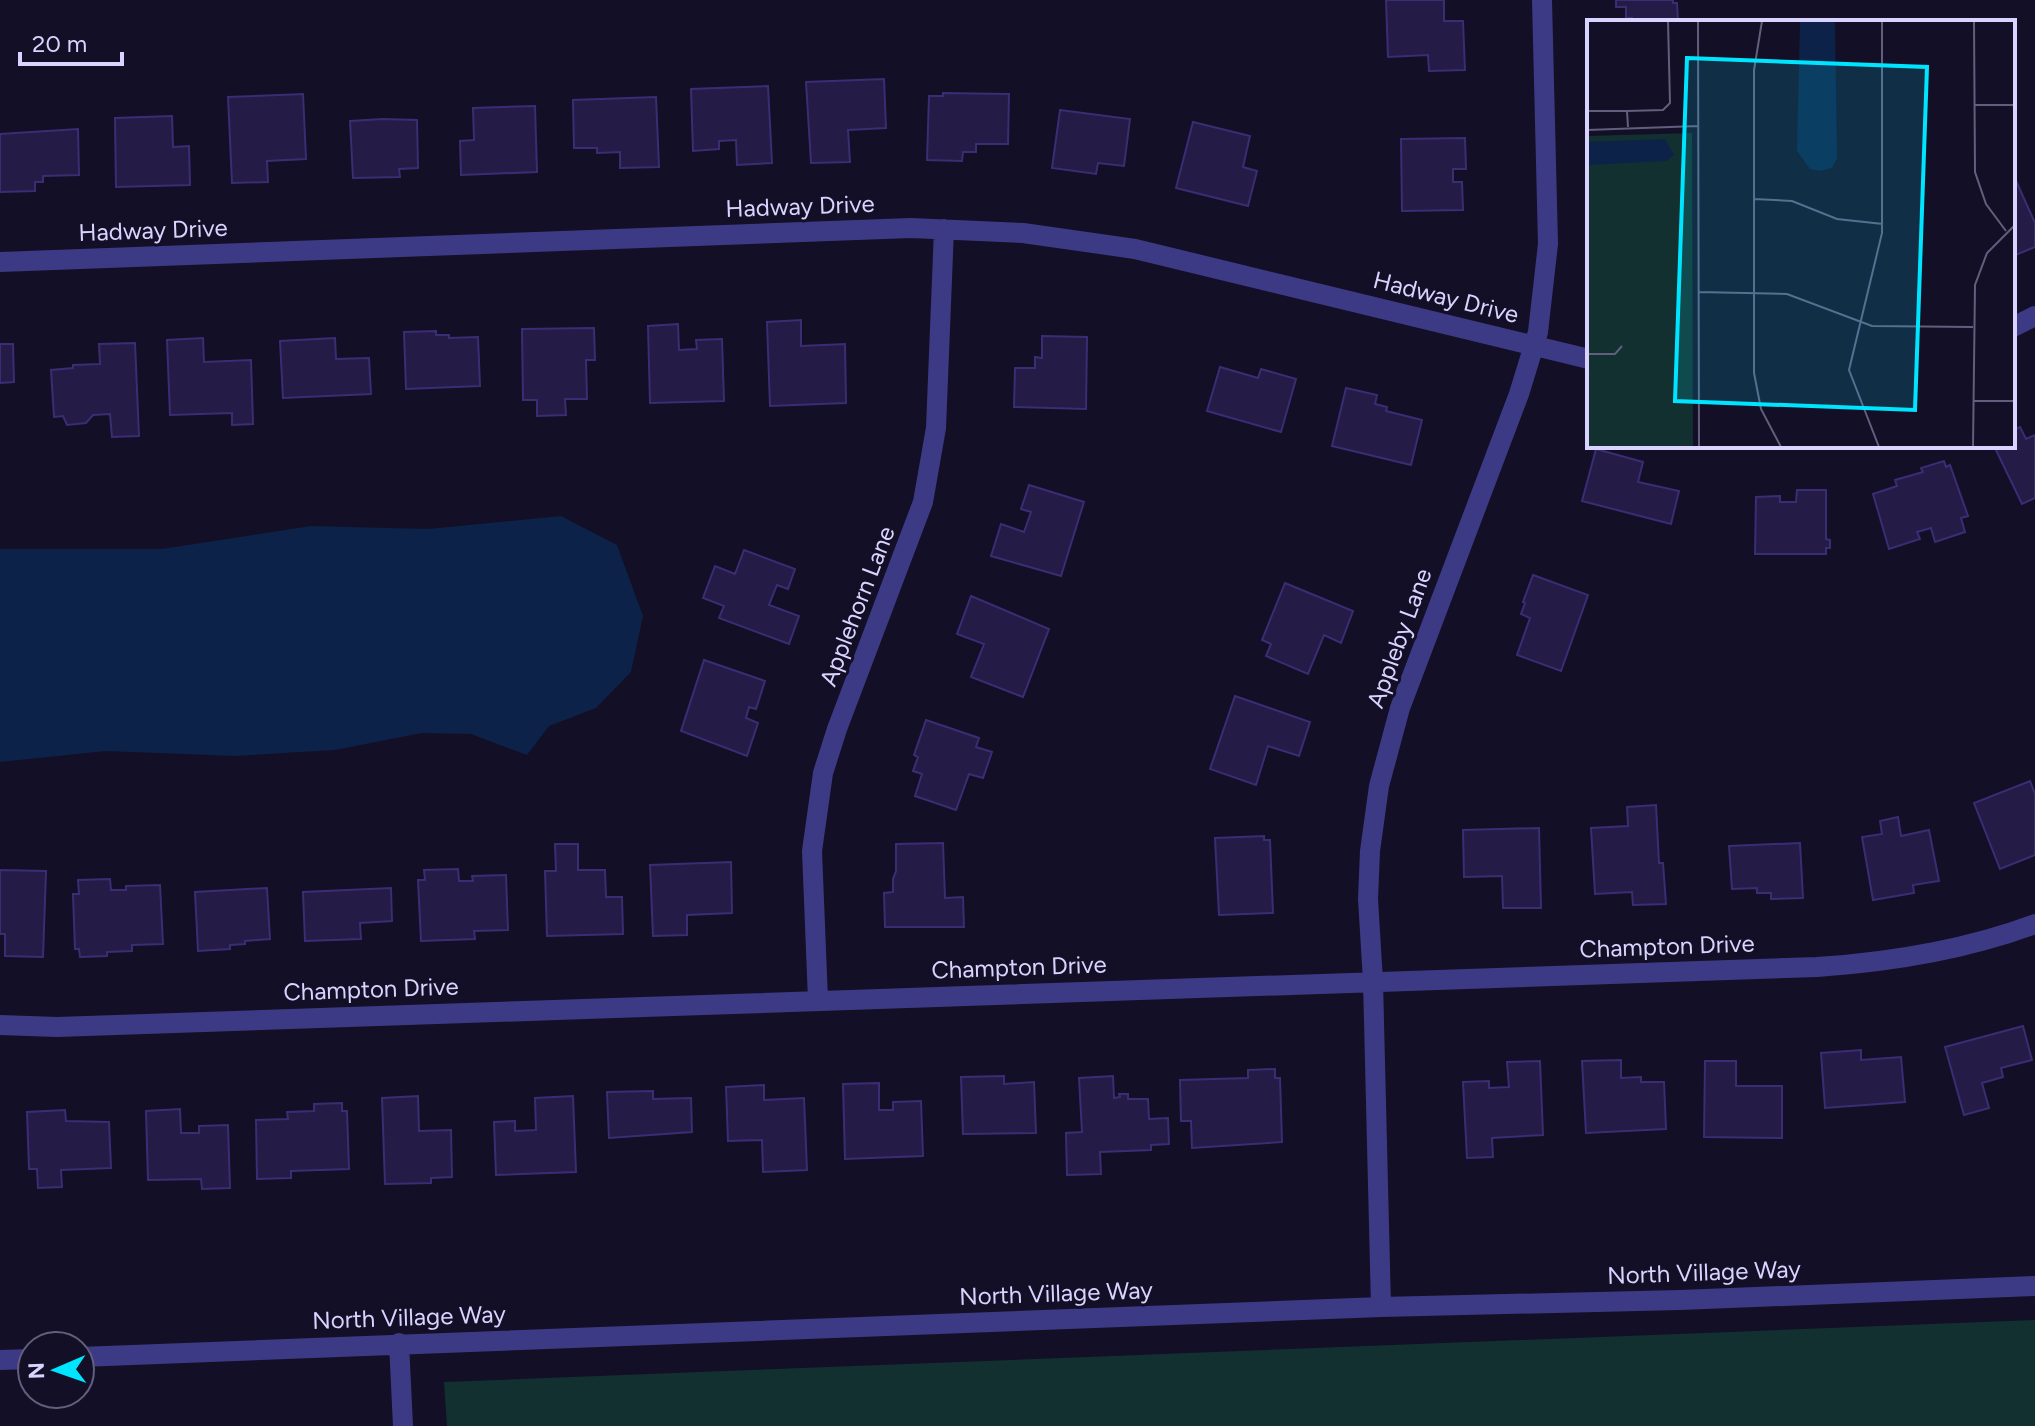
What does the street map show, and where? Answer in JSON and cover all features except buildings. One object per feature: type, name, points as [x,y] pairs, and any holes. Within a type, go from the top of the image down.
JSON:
[{"type":"street","name":"Appleby Lane","points":[[1381,1307],[1368,899],[1370,851],[1385,754],[1519,394],[1538,332],[1548,244],[1542,0]]},
{"type":"street","name":"Hadway Drive","points":[[0,262],[944,229],[1056,236],[1120,246],[1587,358]]},
{"type":"street","name":"Applehorn Lane","points":[[818,1000],[812,851],[823,773],[923,502],[936,428],[944,229]]},
{"type":"street","points":[[2015,326],[2035,316]]},
{"type":"street","name":"Champton Drive","points":[[0,1025],[57,1027],[1847,965],[1923,954],[2035,924]]},
{"type":"street","name":"North Village Way","points":[[96,1356],[1381,1307],[1680,1300],[2035,1286]]},
{"type":"street","points":[[399,1343],[403,1426]]},
{"type":"green space","points":[[2035,1320],[2035,1426],[447,1426],[444,1382]]},
{"type":"water","points":[[561,516],[617,545],[643,616],[631,672],[596,708],[549,726],[527,755],[471,734],[422,733],[335,750],[235,756],[106,751],[0,762],[0,549],[162,549],[311,526],[428,529]]}]
